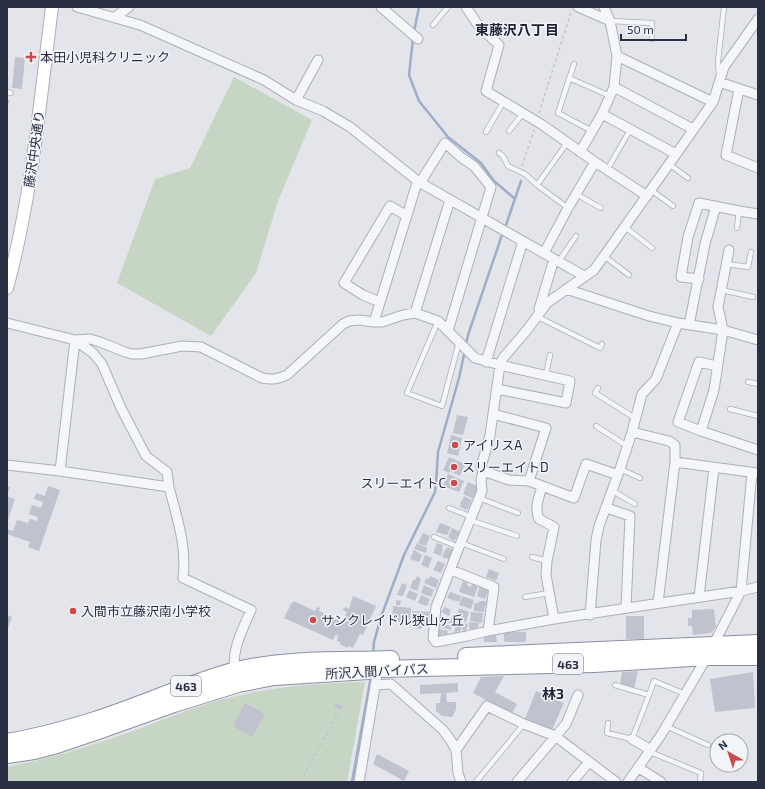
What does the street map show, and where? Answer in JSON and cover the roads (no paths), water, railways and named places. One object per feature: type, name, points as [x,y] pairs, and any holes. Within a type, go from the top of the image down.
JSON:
[{"type":"highway","name":"所沢入間バイパス","points":[[7,755],[57,745],[101,730],[180,701],[270,664],[304,661],[375,669],[594,664],[709,651],[758,643]]},
{"type":"highway","name":"所沢入間バイパス","points":[[375,669],[468,656],[709,651],[758,657]]},
{"type":"highway","name":"所沢入間バイパス","points":[[7,742],[54,732],[97,719],[170,692],[236,677]]},
{"type":"street","name":"藤沢中央通り","points":[[7,288],[24,219],[34,158],[52,7]]},
{"type":"street","points":[[77,7],[140,24],[264,80],[296,100],[323,111],[350,127],[419,182],[584,276]]},
{"type":"street","points":[[115,17],[129,7]]},
{"type":"street","points":[[381,7],[390,11],[418,39]]},
{"type":"street","points":[[466,7],[478,24],[499,45],[486,91],[536,121],[607,170],[649,193]]},
{"type":"street","points":[[578,7],[610,21]]},
{"type":"street","points":[[580,152],[602,114],[614,87],[617,56],[610,21],[604,7]]},
{"type":"street","points":[[758,19],[724,67],[713,102],[594,270],[547,303],[527,330],[503,358],[500,365],[490,435],[481,467],[483,472],[481,480],[482,491],[436,607],[433,638],[436,642],[554,619],[590,615],[758,587]]},
{"type":"street","points":[[617,56],[713,102]]},
{"type":"street","points":[[296,100],[318,60]]},
{"type":"street","points":[[720,82],[758,95]]},
{"type":"street","points":[[614,87],[693,129]]},
{"type":"street","points":[[739,88],[726,155],[758,168]]},
{"type":"street","points":[[602,114],[676,154]]},
{"type":"street","points":[[374,322],[416,186],[423,178],[445,143],[474,166],[491,188],[448,331]]},
{"type":"street","points":[[544,253],[595,162]]},
{"type":"street","points":[[414,313],[450,200]]},
{"type":"street","points":[[699,279],[680,277],[688,237],[699,203],[758,214]]},
{"type":"street","points":[[380,302],[363,295],[344,283],[390,206],[407,216]]},
{"type":"street","points":[[689,325],[705,244],[716,206]]},
{"type":"street","points":[[486,362],[523,241]]},
{"type":"street","points":[[701,431],[714,390],[723,330],[718,307],[729,250]]},
{"type":"street","points":[[536,316],[556,260]]},
{"type":"street","points":[[566,289],[649,316],[678,323],[723,330],[758,340]]},
{"type":"street","points":[[7,323],[75,340],[90,339],[125,352],[141,354],[182,346],[201,347],[262,378],[270,380],[279,379],[287,375],[343,324],[349,321],[359,320],[382,322],[414,313],[438,321],[475,358],[486,362],[570,381],[566,403],[497,389]]},
{"type":"street","points":[[590,615],[596,540],[599,526],[613,492],[642,394],[656,379],[678,323]]},
{"type":"street","points":[[60,471],[75,340]]},
{"type":"street","points":[[75,340],[93,353],[102,364],[121,408],[146,456],[167,472],[169,487],[183,541],[185,566],[183,578],[251,610],[236,644],[236,677]]},
{"type":"street","points":[[717,366],[699,362],[678,422],[758,450]]},
{"type":"street","points":[[493,414],[546,428],[529,481]]},
{"type":"street","points":[[632,432],[675,445],[675,462],[658,603]]},
{"type":"street","points":[[628,782],[639,768],[685,694],[741,591],[755,473],[675,462]]},
{"type":"street","points":[[483,472],[509,480],[529,481],[574,498],[586,464],[619,472]]},
{"type":"street","points":[[7,465],[169,487]]},
{"type":"street","points":[[699,597],[714,468]]},
{"type":"street","points":[[542,486],[536,505],[537,514],[539,519],[554,527],[547,561],[546,575],[554,619]]},
{"type":"street","points":[[606,508],[630,516],[626,608]]},
{"type":"street","points":[[451,570],[494,586],[488,631]]},
{"type":"street","points":[[467,636],[468,656]]},
{"type":"street","points":[[375,669],[444,730],[456,750],[458,773],[462,782]]},
{"type":"street","points":[[359,782],[375,669]]},
{"type":"street","points":[[517,782],[566,724],[578,695]]},
{"type":"street","points":[[456,750],[487,706],[524,724],[555,736],[616,782]]},
{"type":"street","points":[[632,739],[650,751]]},
{"type":"street","points":[[572,782],[589,762]]},
{"type":"street","points":[[639,768],[661,782]]},
{"type":"lane","points":[[433,25],[448,7]]},
{"type":"lane","points":[[720,82],[718,61],[724,7]]},
{"type":"lane","points":[[610,21],[652,23],[652,39]]},
{"type":"lane","points":[[574,64],[558,113],[592,131]]},
{"type":"lane","points":[[569,78],[610,96]]},
{"type":"lane","points":[[486,132],[504,101]]},
{"type":"lane","points":[[509,131],[522,113]]},
{"type":"lane","points":[[607,170],[630,130]]},
{"type":"lane","points":[[537,185],[568,143]]},
{"type":"lane","points":[[499,153],[503,156],[508,166],[520,172],[568,208]]},
{"type":"lane","points":[[669,164],[688,178]]},
{"type":"lane","points":[[649,193],[673,206]]},
{"type":"lane","points":[[576,194],[601,208]]},
{"type":"lane","points":[[737,228],[739,211]]},
{"type":"lane","points":[[625,227],[652,248]]},
{"type":"lane","points":[[556,260],[576,236]]},
{"type":"lane","points":[[727,264],[748,267],[751,252]]},
{"type":"lane","points":[[604,256],[629,275]]},
{"type":"lane","points":[[722,290],[753,296]]},
{"type":"lane","points":[[536,316],[600,348],[602,344]]},
{"type":"lane","points":[[438,321],[407,393],[442,406],[460,343]]},
{"type":"lane","points":[[546,375],[550,355]]},
{"type":"lane","points":[[748,382],[758,384]]},
{"type":"lane","points":[[598,388],[595,393],[635,418]]},
{"type":"lane","points":[[730,408],[758,416]]},
{"type":"lane","points":[[596,426],[627,446]]},
{"type":"lane","points":[[619,472],[640,478]]},
{"type":"lane","points":[[613,492],[635,504]]},
{"type":"lane","points":[[479,498],[518,513]]},
{"type":"lane","points":[[449,508],[517,536]]},
{"type":"lane","points":[[434,537],[504,559]]},
{"type":"lane","points":[[532,557],[547,561]]},
{"type":"lane","points":[[525,597],[550,593]]},
{"type":"lane","points":[[608,724],[607,733],[632,739],[654,681],[685,694]]},
{"type":"lane","points":[[615,685],[649,695]]},
{"type":"lane","points":[[476,782],[524,724]]},
{"type":"lane","points":[[666,726],[708,745]]},
{"type":"lane","points":[[650,751],[701,773],[700,782]]},
{"type":"waterway","points":[[414,32],[419,7]]},
{"type":"waterway","points":[[413,39],[409,75],[419,101],[448,137],[481,163],[494,181],[514,198]]},
{"type":"waterway","points":[[505,228],[521,181]]},
{"type":"waterway","points":[[466,345],[468,335],[503,232]]},
{"type":"waterway","points":[[373,653],[374,642],[381,617],[404,555],[435,492],[438,452],[459,378],[465,350]]},
{"type":"waterway","points":[[352,782],[371,676]]},
{"type":"place","name":"本田小児科クリニック","points":[[31,57]]},
{"type":"place","name":"アイリスA","points":[[455,445]]},
{"type":"place","name":"スリーエイトD","points":[[454,467]]},
{"type":"place","name":"スリーエイトC","points":[[454,483]]},
{"type":"place","name":"入間市立藤沢南小学校","points":[[73,611]]},
{"type":"place","name":"サンクレイドル狭山ヶ丘","points":[[313,620]]},
{"type":"district","name":"東藤沢八丁目","points":[[517,29]]},
{"type":"district","name":"林3","points":[[553,693]]}]
